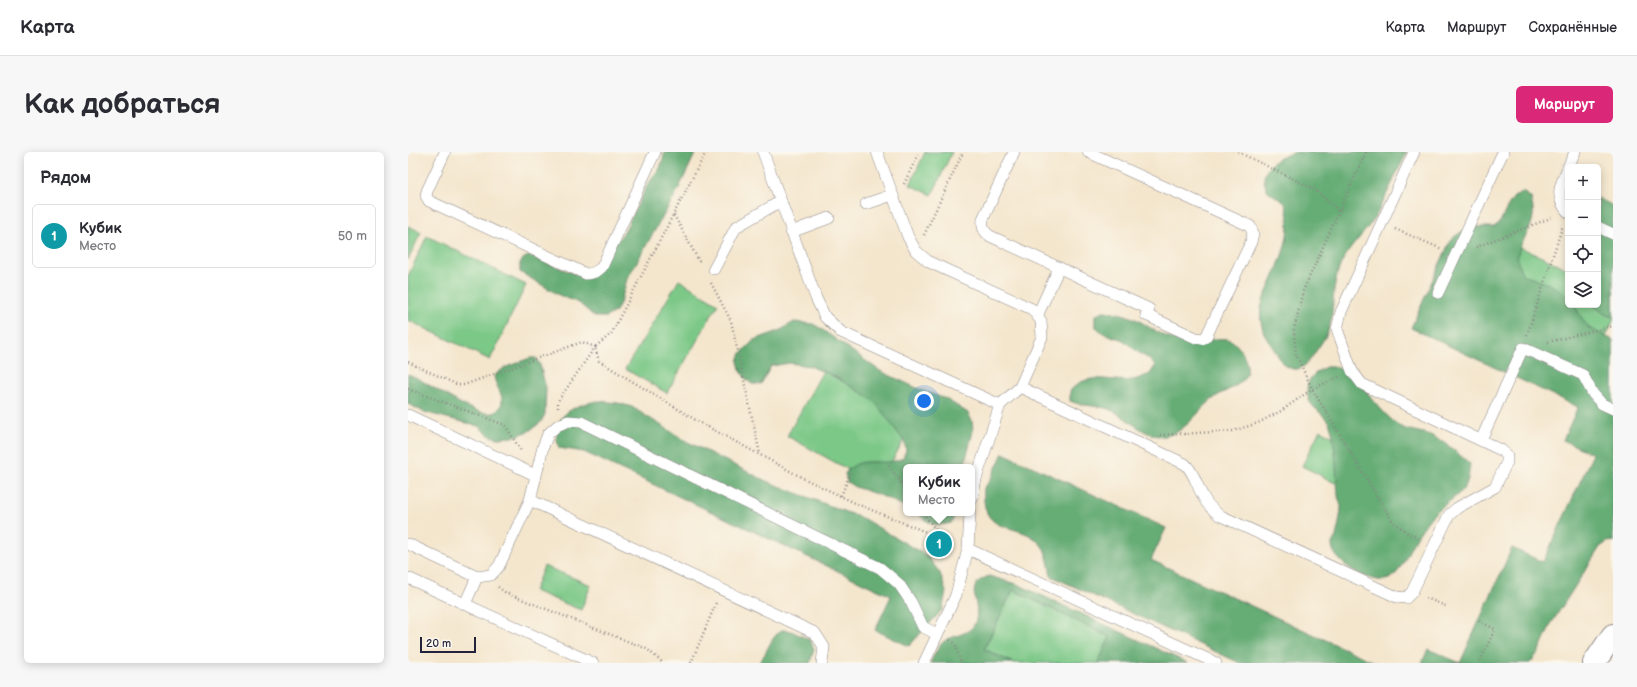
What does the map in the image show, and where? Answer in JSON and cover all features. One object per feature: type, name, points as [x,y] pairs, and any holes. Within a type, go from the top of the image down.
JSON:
[{"type":"street","points":[[1594,663],[1613,635]]},
{"type":"lane","points":[[445,152],[427,191],[428,199],[431,203],[586,274],[592,274],[598,272],[602,267],[655,152]]},
{"type":"lane","points":[[763,152],[791,232],[816,298],[825,317],[841,332],[1000,405]]},
{"type":"lane","points":[[877,152],[908,237],[916,252],[929,262],[1032,309],[1038,314],[1041,321],[1042,337],[1020,387],[1000,405],[975,484]]},
{"type":"lane","points":[[1014,152],[984,219],[982,226],[985,232],[990,236],[1148,309],[1146,315],[1196,338],[1202,339],[1206,337],[1210,332],[1251,242],[1253,233],[1250,226],[1088,152]]},
{"type":"lane","points":[[1020,387],[1185,464],[1190,468],[1203,498],[1219,515],[1397,597],[1406,598],[1412,592],[1450,515],[1457,508],[1495,487],[1507,462],[1507,455],[1501,450],[1362,384],[1352,371],[1337,329],[1341,312],[1414,152]]},
{"type":"lane","points":[[1438,293],[1503,152]]},
{"type":"lane","points":[[1569,164],[1575,152]]},
{"type":"lane","points":[[1565,174],[1560,185],[1560,199],[1565,207]]},
{"type":"lane","points":[[866,204],[892,195]]},
{"type":"lane","points":[[708,268],[736,227],[781,201]]},
{"type":"lane","points":[[791,232],[829,218]]},
{"type":"lane","points":[[1601,228],[1613,234]]},
{"type":"lane","points":[[1038,314],[1059,268]]},
{"type":"lane","points":[[1481,440],[1523,348],[1583,375],[1593,394],[1602,404],[1613,409]]},
{"type":"lane","points":[[408,415],[535,475]]},
{"type":"lane","points":[[408,544],[477,577],[491,575],[499,566],[530,500],[535,475],[548,434],[557,426],[568,421],[581,422],[880,568],[898,584],[911,602],[923,627],[937,634]]},
{"type":"lane","points":[[530,500],[815,634],[824,647],[822,663]]},
{"type":"lane","points":[[924,663],[956,595],[968,549],[970,516]]},
{"type":"lane","points":[[968,549],[1216,663]]},
{"type":"lane","points":[[465,604],[477,577]]},
{"type":"lane","points":[[408,578],[594,663]]},
{"type":"path","points":[[557,426],[558,401],[595,347],[611,334],[706,152]]},
{"type":"path","points":[[892,195],[904,184],[919,152]]},
{"type":"path","points":[[916,252],[963,152]]},
{"type":"path","points":[[1238,152],[1314,189],[1339,211]]},
{"type":"path","points":[[674,214],[708,268]]},
{"type":"path","points":[[1523,348],[1565,221]]},
{"type":"path","points":[[710,281],[732,321],[760,454]]},
{"type":"path","points":[[1523,348],[1613,326]]},
{"type":"path","points":[[408,362],[458,385],[464,385],[582,342],[595,347]]},
{"type":"path","points":[[595,347],[598,361],[699,422],[857,504],[968,549]]},
{"type":"path","points":[[1158,435],[1233,431],[1258,424],[1281,411],[1312,389],[1352,371]]},
{"type":"path","points":[[408,389],[505,425],[523,453],[522,469]]},
{"type":"path","points":[[889,466],[903,485]]},
{"type":"path","points":[[841,496],[851,472]]},
{"type":"path","points":[[925,516],[942,538]]},
{"type":"path","points":[[491,575],[495,584],[506,593],[647,649],[663,663]]},
{"type":"path","points":[[691,663],[722,590]]},
{"type":"path","points":[[1412,592],[1448,607]]},
{"type":"path","points":[[1479,621],[1495,628],[1479,663]]},
{"type":"path","points":[[937,634],[955,643],[961,663]]},
{"type":"green space","points":[[665,152],[696,152],[678,190],[627,279],[621,301],[616,311],[606,317],[595,317],[579,303],[559,295],[520,272],[520,263],[524,258],[529,256],[589,278],[624,232],[647,186],[660,168]]},
{"type":"green space","points":[[925,152],[952,152],[932,195],[910,185]]},
{"type":"green space","points":[[1296,152],[1407,152],[1377,214],[1348,252],[1340,266],[1335,281],[1331,321],[1327,333],[1308,363],[1300,368],[1293,369],[1287,367],[1283,363],[1264,333],[1261,322],[1261,308],[1265,295],[1278,267],[1288,231],[1285,203],[1268,191],[1265,186],[1264,178],[1268,167],[1276,160]]},
{"type":"green space","points":[[1523,192],[1531,198],[1533,216],[1528,232],[1519,251],[1519,266],[1523,275],[1547,283],[1558,289],[1565,295],[1565,308],[1576,308],[1589,328],[1613,340],[1613,542],[1609,541],[1600,547],[1551,624],[1538,653],[1530,663],[1460,663],[1512,548],[1543,562],[1593,454],[1563,440],[1578,407],[1411,328],[1451,239],[1466,229],[1475,227],[1494,227],[1500,222],[1514,197]]},
{"type":"green space","points":[[1601,200],[1613,206],[1613,317],[1606,315],[1597,308],[1601,308]]},
{"type":"green space","points":[[408,226],[421,232],[408,260]]},
{"type":"green space","points":[[427,236],[526,285],[490,360],[408,320],[408,276]]},
{"type":"green space","points":[[1513,244],[1565,268],[1565,308],[1601,308],[1601,302],[1613,290],[1613,321],[1601,347],[1489,295]]},
{"type":"green space","points":[[679,280],[718,304],[667,393],[625,369]]},
{"type":"green space","points":[[1103,311],[1132,317],[1160,333],[1176,340],[1191,342],[1226,339],[1232,341],[1239,347],[1244,356],[1247,366],[1246,375],[1237,385],[1212,400],[1182,428],[1165,436],[1157,436],[1143,431],[1118,413],[1111,410],[1070,401],[1070,391],[1084,381],[1091,379],[1135,380],[1150,374],[1155,366],[1148,358],[1139,353],[1123,340],[1103,333],[1095,326],[1095,316]]},
{"type":"green space","points":[[794,322],[813,324],[880,371],[921,390],[946,399],[968,413],[972,421],[973,431],[965,464],[903,464],[903,506],[882,496],[855,487],[847,482],[845,473],[859,463],[888,462],[903,458],[906,450],[904,441],[875,402],[836,377],[810,366],[790,363],[771,366],[761,384],[752,384],[745,378],[738,361],[741,353],[754,340],[779,331]]},
{"type":"green space","points":[[530,358],[536,358],[540,365],[546,388],[545,414],[541,422],[529,431],[513,437],[498,438],[490,436],[478,426],[424,412],[408,404],[408,374],[457,402],[484,413],[492,413],[499,410],[502,402],[494,376],[504,368]]},
{"type":"green space","points":[[1326,367],[1345,369],[1393,421],[1403,428],[1427,434],[1436,438],[1470,464],[1465,486],[1429,520],[1412,545],[1401,567],[1394,576],[1389,579],[1373,579],[1354,571],[1338,558],[1334,551],[1332,543],[1337,533],[1341,506],[1338,496],[1333,437],[1328,422],[1324,416],[1311,404],[1307,395],[1307,385],[1313,375]]},
{"type":"green space","points":[[823,371],[915,420],[878,486],[787,436]]},
{"type":"green space","points":[[598,401],[618,403],[632,407],[686,441],[766,481],[864,519],[927,556],[940,573],[946,592],[942,610],[909,646],[875,630],[891,596],[584,452],[559,448],[557,429],[560,421],[571,410],[588,403]]},
{"type":"green space","points":[[1320,430],[1390,467],[1372,502],[1302,466]]},
{"type":"green space","points":[[1003,453],[1166,528],[1151,560],[1376,663],[1240,663],[1051,576],[1047,557],[1042,546],[1033,538],[1024,533],[995,522],[988,515],[984,505],[984,488],[990,481]]},
{"type":"green space","points":[[920,516],[954,516],[951,523],[940,525],[932,524]]},
{"type":"green space","points":[[544,566],[591,585],[581,610],[534,591]]},
{"type":"green space","points":[[989,576],[1019,585],[1188,663],[1098,663],[1110,637],[1013,590],[984,649],[1013,663],[930,663],[943,642],[970,630],[973,627],[977,616],[974,590],[976,585],[981,580]]},
{"type":"green space","points":[[1013,590],[1110,637],[1098,663],[1013,663],[984,649]]},
{"type":"green space","points":[[782,630],[791,631],[810,640],[814,649],[810,663],[759,663],[772,641]]},
{"type":"green space","points":[[1428,649],[1460,663],[1422,663]]},
{"type":"place","name":"Кубик","points":[[939,544]]}]
